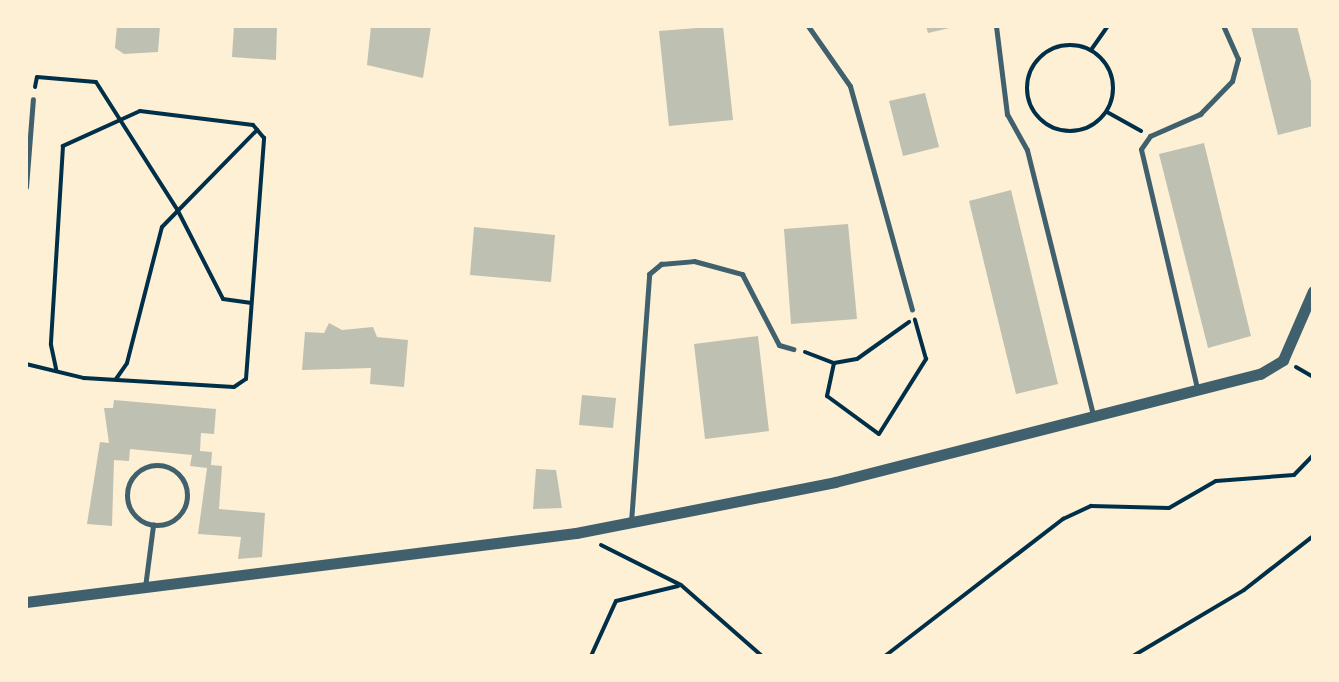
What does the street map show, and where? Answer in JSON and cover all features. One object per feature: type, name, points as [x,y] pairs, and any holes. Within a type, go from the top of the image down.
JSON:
[{"type":"street","points":[[26,602],[631,524],[1095,420],[1198,392],[1283,360],[1313,291]]},
{"type":"lane","points":[[808,26],[850,86],[912,310]]},
{"type":"lane","points":[[996,26],[1007,114],[1027,150],[1095,420]]},
{"type":"lane","points":[[1198,392],[1141,170],[1150,136],[1200,114],[1232,81],[1238,59],[1223,26]]},
{"type":"lane","points":[[26,187],[33,99]]},
{"type":"lane","points":[[631,524],[649,274],[661,264],[694,261],[742,274],[779,345],[793,349]]},
{"type":"lane","points":[[161,466],[179,475],[186,502],[175,519],[153,525],[132,512],[127,493],[142,469],[161,466]]},
{"type":"lane","points":[[145,587],[153,525]]},
{"type":"path","points":[[1091,50],[1108,26]]},
{"type":"path","points":[[1068,44],[1091,50],[1112,78],[1106,111],[1089,127],[1062,131],[1038,118],[1026,93],[1041,55],[1068,44]]},
{"type":"path","points":[[33,99],[37,77],[96,82],[122,118],[177,209],[223,299],[250,303]]},
{"type":"path","points":[[26,364],[56,369],[116,379],[234,387],[246,379],[264,138],[257,130],[140,111],[63,146],[51,345],[56,369]]},
{"type":"path","points":[[1106,111],[1150,136]]},
{"type":"path","points":[[116,379],[127,363],[162,227],[257,130]]},
{"type":"path","points":[[834,363],[827,396],[879,434],[926,359],[912,310]]},
{"type":"path","points":[[793,349],[834,363],[882,347],[914,318]]},
{"type":"path","points":[[885,656],[1077,513],[1091,506],[1169,508],[1216,481],[1294,475],[1313,455]]},
{"type":"path","points":[[576,533],[681,585],[762,656]]},
{"type":"path","points":[[1133,656],[1244,590],[1313,536]]},
{"type":"path","points":[[591,656],[616,601],[681,585]]},
{"type":"building","points":[[117,26],[160,26],[158,52],[124,54],[115,48]]},
{"type":"building","points":[[234,26],[277,26],[276,60],[232,57]]},
{"type":"building","points":[[371,26],[431,26],[423,78],[367,65]]},
{"type":"building","points":[[723,26],[733,120],[669,126],[659,31]]},
{"type":"building","points":[[926,26],[954,26],[954,27],[928,33]]},
{"type":"building","points":[[1251,26],[1297,26],[1313,89],[1313,126],[1278,135]]},
{"type":"building","points":[[925,93],[939,147],[903,156],[889,101]]},
{"type":"building","points":[[1204,143],[1251,336],[1208,348],[1159,154]]},
{"type":"building","points":[[1011,190],[1058,384],[1016,394],[969,201]]},
{"type":"building","points":[[848,224],[857,319],[791,324],[784,229]]},
{"type":"building","points":[[474,227],[555,235],[551,282],[470,275]]},
{"type":"building","points":[[329,323],[342,330],[373,327],[377,337],[408,340],[404,387],[370,384],[371,368],[302,370],[305,332],[324,333]]},
{"type":"building","points":[[758,336],[769,431],[705,439],[694,344]]},
{"type":"building","points":[[582,395],[616,398],[613,428],[579,425]]},
{"type":"building","points":[[114,400],[216,409],[214,434],[201,433],[200,451],[212,452],[211,465],[222,466],[219,509],[265,513],[262,557],[238,559],[241,537],[198,534],[207,468],[190,466],[192,455],[130,449],[129,461],[114,460],[112,526],[87,524],[100,442],[109,443],[104,408],[113,408]]},
{"type":"building","points":[[536,469],[556,470],[562,508],[533,509]]}]
